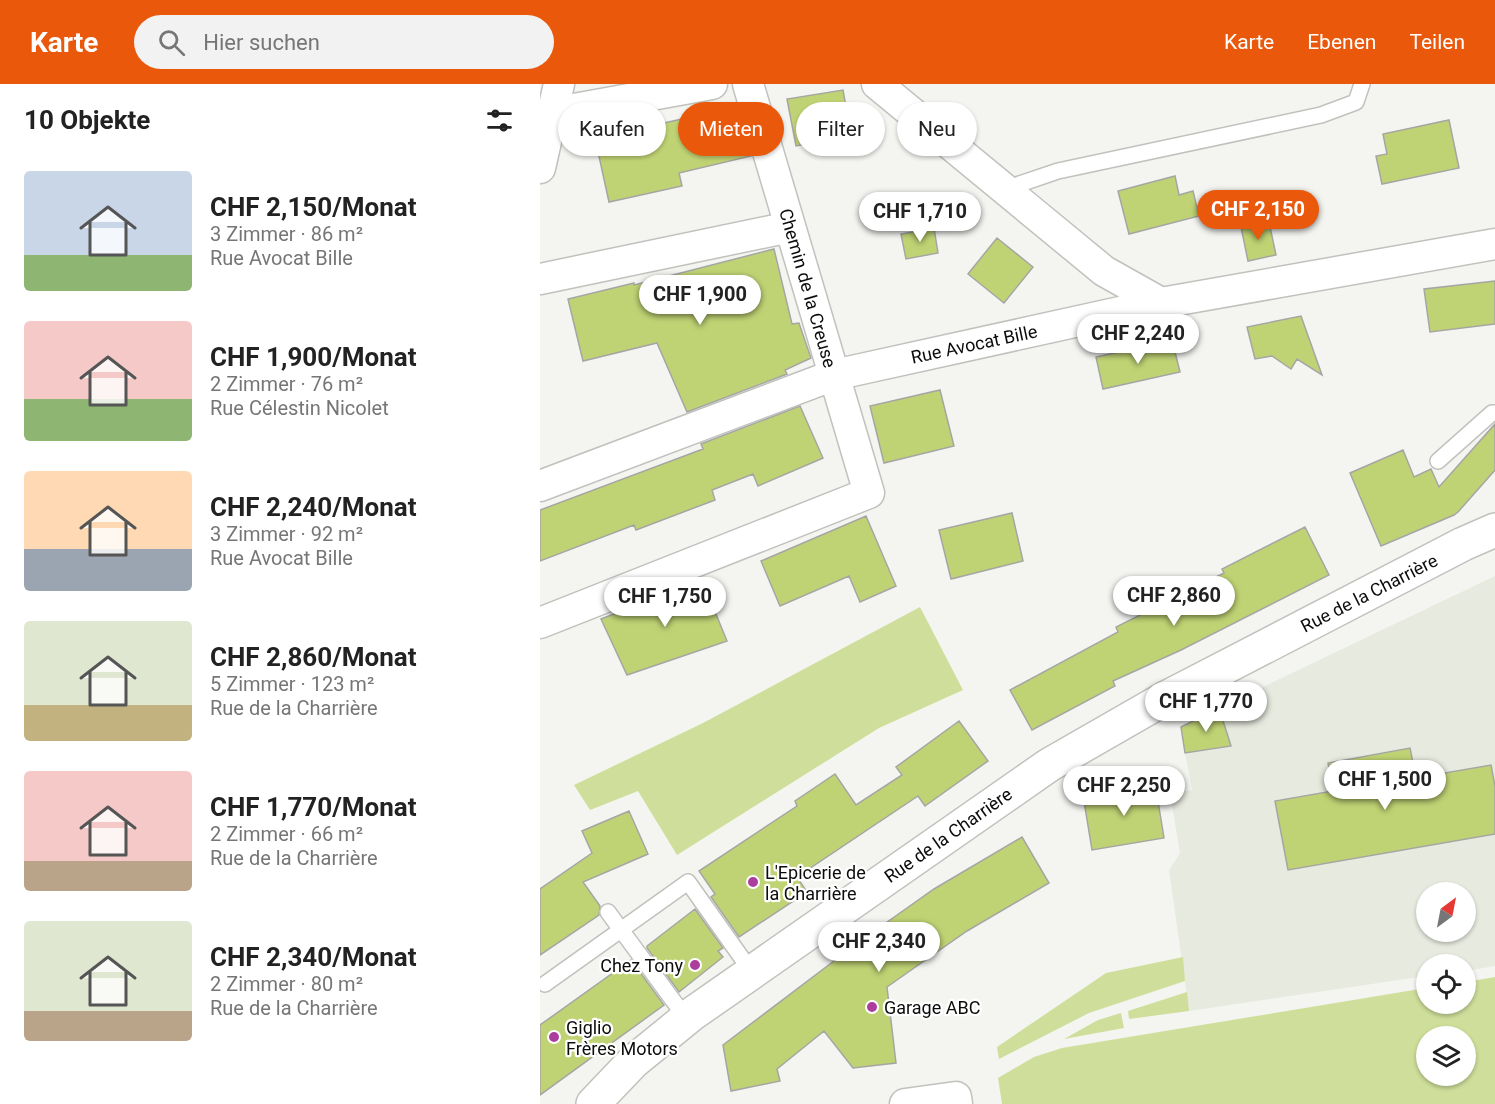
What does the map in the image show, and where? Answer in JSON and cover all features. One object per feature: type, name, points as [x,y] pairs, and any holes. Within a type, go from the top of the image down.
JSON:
[{"type":"main road","name":"Rue de la Charrière","points":[[593,1104],[633,1062],[686,1018],[1049,765],[1224,668],[1463,544],[1495,530]]},
{"type":"street","points":[[540,168],[559,84]]},
{"type":"street","points":[[552,113],[712,84]]},
{"type":"street","name":"Chemin de la Creuse","points":[[540,622],[869,493],[748,84]]},
{"type":"street","points":[[877,84],[1104,271],[1161,303]]},
{"type":"street","points":[[540,279],[790,227]]},
{"type":"street","name":"Rue Avocat Bille","points":[[540,486],[834,375],[1161,303],[1495,244]]},
{"type":"street","points":[[905,1104],[956,1100]]},
{"type":"lane","points":[[1005,189],[1058,171],[1321,116],[1356,102],[1362,84]]},
{"type":"lane","points":[[1438,461],[1492,413],[1495,413]]},
{"type":"lane","points":[[545,984],[688,882],[751,971]]},
{"type":"lane","points":[[608,912],[686,1018]]},
{"type":"shaded area","points":[[1495,576],[1495,966],[1476,969],[1476,954],[1416,954],[1416,977],[1189,1011],[1169,870],[1180,853],[1170,794],[1192,790],[1185,753],[1231,746],[1219,708]]},
{"type":"green space","points":[[920,607],[963,690],[879,728],[677,855],[638,791],[590,810],[574,785],[703,723]]},
{"type":"green space","points":[[1183,957],[1185,981],[1089,1013],[999,1059],[997,1047],[1106,973]]},
{"type":"green space","points":[[1495,977],[1495,1104],[1002,1104],[998,1078],[1034,1057],[1062,1048],[1416,990],[1416,1014],[1476,1014],[1476,980]]},
{"type":"green space","points":[[1187,992],[1189,1011],[1129,1019],[1128,1011]]},
{"type":"green space","points":[[1121,1013],[1124,1028],[1064,1039],[1098,1020]]},
{"type":"building","points":[[843,90],[845,102],[796,102],[796,146],[787,99]]},
{"type":"building","points":[[678,120],[678,156],[751,156],[679,173],[682,186],[609,202],[599,156],[666,156],[666,122]]},
{"type":"building","points":[[1449,120],[1459,168],[1382,184],[1376,156],[1387,154],[1383,134]]},
{"type":"building","points":[[1175,176],[1179,195],[1193,191],[1199,216],[1129,234],[1118,191]]},
{"type":"building","points":[[1269,222],[1276,255],[1248,261],[1241,227]]},
{"type":"building","points":[[934,228],[938,253],[906,259],[901,234]]},
{"type":"building","points":[[997,238],[1033,267],[1004,303],[968,274]]},
{"type":"building","points":[[774,249],[792,324],[799,323],[811,358],[785,370],[787,374],[687,412],[657,343],[583,361],[568,299],[634,283],[634,285]]},
{"type":"building","points":[[1495,281],[1495,324],[1430,332],[1424,289]]},
{"type":"building","points":[[1301,316],[1322,375],[1297,359],[1291,369],[1272,356],[1255,359],[1247,327]]},
{"type":"building","points":[[1172,340],[1180,372],[1103,389],[1096,357]]},
{"type":"building","points":[[940,390],[954,446],[884,463],[870,406]]},
{"type":"building","points":[[800,406],[823,458],[758,486],[753,474],[712,490],[715,500],[636,530],[634,525],[540,561],[540,510],[703,449],[701,444]]},
{"type":"building","points":[[1495,424],[1495,470],[1458,512],[1381,546],[1350,473],[1403,450],[1414,477],[1431,469],[1439,487]]},
{"type":"building","points":[[1012,513],[1023,561],[951,579],[939,530]]},
{"type":"building","points":[[866,516],[896,586],[860,602],[849,576],[780,606],[761,561]]},
{"type":"building","points":[[1305,527],[1329,575],[1181,650],[1113,681],[1115,686],[1032,730],[1010,690],[1118,632],[1116,627],[1224,573],[1222,569]]},
{"type":"building","points":[[702,580],[727,641],[627,675],[601,619]]},
{"type":"building","points":[[1219,708],[1231,746],[1185,753],[1181,727]]},
{"type":"building","points":[[959,721],[988,761],[925,806],[918,796],[797,877],[807,892],[739,937],[711,897],[715,894],[699,871],[797,806],[795,801],[835,774],[856,805],[902,775],[896,767]]},
{"type":"building","points":[[1410,748],[1416,778],[1491,765],[1495,786],[1495,834],[1288,870],[1275,801],[1333,791],[1328,763]]},
{"type":"building","points":[[1155,783],[1164,838],[1092,850],[1083,795]]},
{"type":"building","points":[[629,811],[648,854],[583,882],[600,906],[599,915],[540,955],[540,889],[592,853],[582,831]]},
{"type":"building","points":[[1022,837],[1049,883],[967,931],[887,987],[896,1063],[853,1068],[824,1031],[777,1069],[780,1081],[731,1091],[723,1045],[859,942],[934,889]]},
{"type":"building","points":[[695,909],[723,948],[718,951],[723,957],[679,992],[647,946]]},
{"type":"building","points":[[631,960],[664,1005],[540,1095],[540,1025]]},
{"type":"place","name":"L'Epicerie de la Charrière","points":[[753,882]]},
{"type":"place","name":"Chez Tony","points":[[695,965]]},
{"type":"place","name":"Garage ABC","points":[[872,1007]]},
{"type":"place","name":"Giglio Frères Motors","points":[[554,1037]]}]
